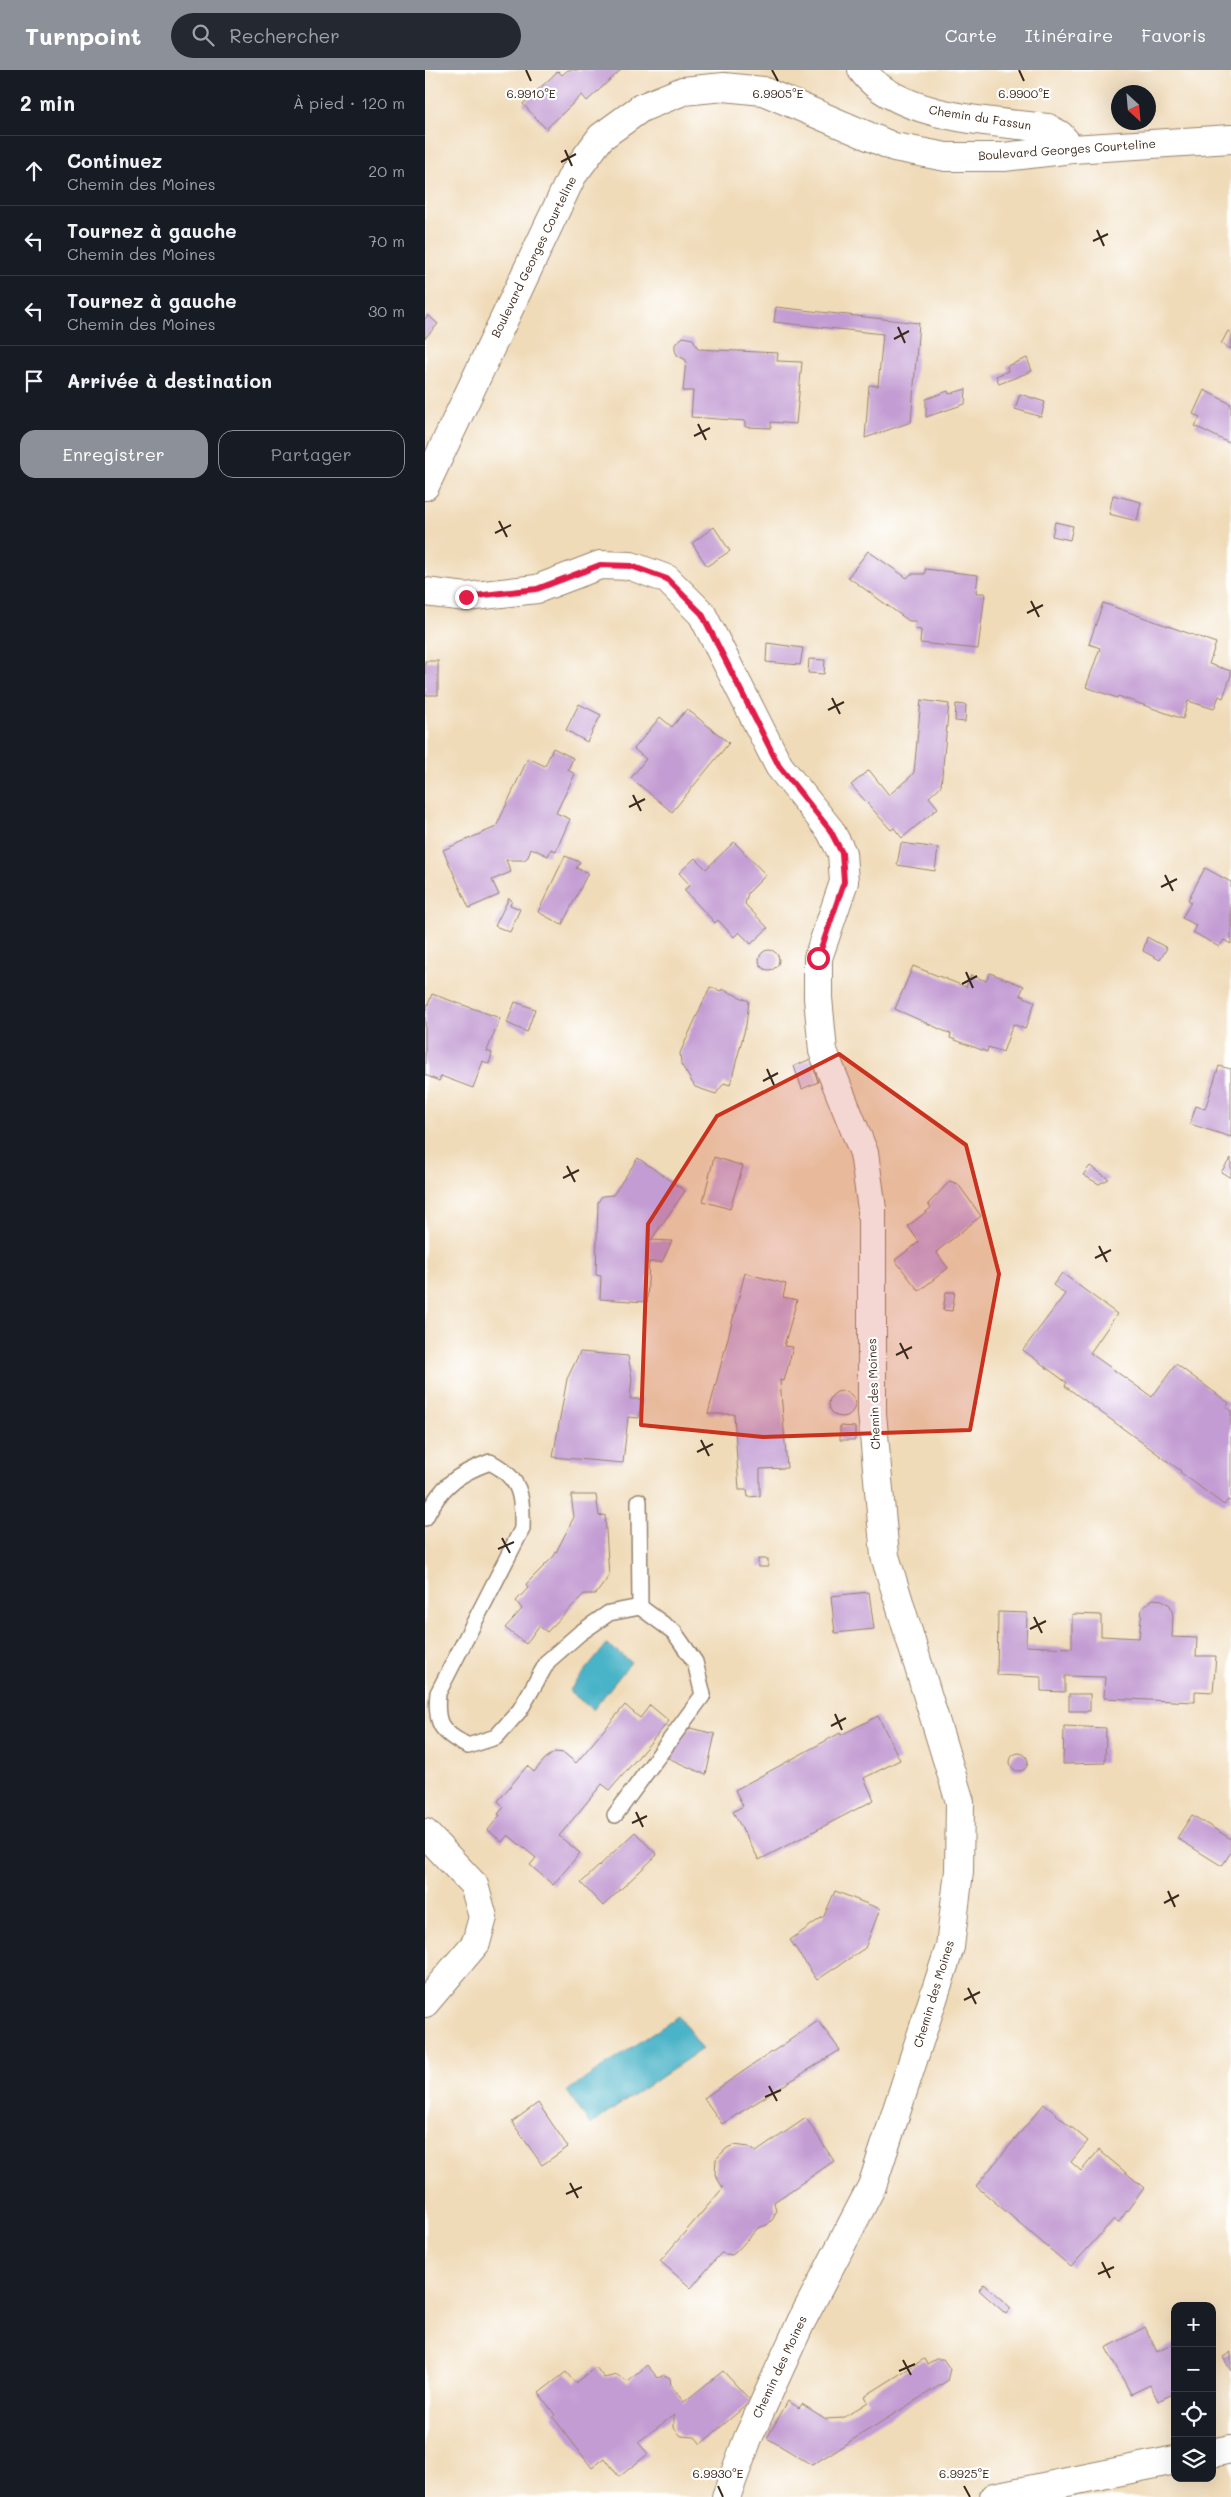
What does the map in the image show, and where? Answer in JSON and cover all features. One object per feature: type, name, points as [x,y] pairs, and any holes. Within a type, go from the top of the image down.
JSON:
[{"type":"street","name":"Chemin du Fassun","points":[[862,70],[894,98],[929,111],[1048,128],[1060,134],[1071,149]]},
{"type":"street","name":"Boulevard Georges Courteline","points":[[425,486],[572,176],[601,137],[641,108],[683,91],[724,87],[763,91],[894,147],[946,157],[1004,157],[1071,149],[1231,139]]},
{"type":"street","name":"Chemin des Moines","points":[[425,592],[466,597],[537,589],[600,565],[631,566],[667,579],[702,614],[779,766],[830,830],[842,853],[844,882],[818,958],[818,998],[823,1051],[864,1153],[872,1209],[873,1413],[885,1556],[960,1802],[959,1871],[950,1947],[872,2186],[801,2322],[748,2438],[726,2497]]},
{"type":"street","points":[[425,1833],[474,1885],[483,1917],[476,1942],[425,2004]]},
{"type":"street","points":[[1216,2452],[1231,2449]]},
{"type":"street","points":[[994,2497],[1171,2461]]},
{"type":"lane","points":[[425,1518],[435,1499],[464,1471],[490,1462],[506,1470],[518,1485],[523,1509],[522,1528],[438,1693],[435,1715],[450,1737],[468,1746],[497,1736],[520,1710],[548,1661],[580,1633],[609,1613],[640,1607],[674,1632],[695,1662],[703,1695],[615,1815]]},
{"type":"lane","points":[[639,1501],[640,1607]]},
{"type":"highlighted area","points":[[839,1054],[966,1145],[999,1274],[970,1430],[763,1437],[641,1425],[648,1224],[717,1116]]},
{"type":"water","points":[[607,1644],[631,1662],[593,1710],[569,1691]]},
{"type":"water","points":[[679,2016],[702,2049],[590,2125],[567,2091]]},
{"type":"building","points":[[568,70],[621,70],[587,101],[582,95],[546,129],[523,104],[558,71],[562,75]]},
{"type":"building","points":[[776,307],[919,323],[911,422],[865,438],[869,385],[878,386],[883,334],[774,322]]},
{"type":"building","points":[[428,315],[438,324],[425,338],[425,319]]},
{"type":"building","points":[[1228,331],[1231,333],[1231,349],[1221,344]]},
{"type":"building","points":[[683,337],[693,339],[698,349],[778,353],[777,361],[802,362],[796,424],[771,422],[771,428],[745,427],[745,421],[691,417],[693,391],[683,391],[686,360],[677,355],[675,350],[675,344]]},
{"type":"building","points":[[1027,358],[1032,371],[999,384],[996,376],[1008,371],[1007,366]]},
{"type":"building","points":[[966,389],[965,404],[926,417],[926,399],[948,391],[949,394]]},
{"type":"building","points":[[1204,390],[1231,404],[1231,444],[1195,426],[1200,417],[1193,414]]},
{"type":"building","points":[[1020,394],[1045,402],[1041,417],[1015,409]]},
{"type":"building","points":[[1113,495],[1141,502],[1137,521],[1109,514]]},
{"type":"building","points":[[1055,522],[1073,526],[1070,540],[1052,536]]},
{"type":"building","points":[[714,527],[730,551],[707,566],[692,543]]},
{"type":"building","points":[[868,551],[907,578],[911,574],[925,574],[925,569],[978,575],[976,593],[985,593],[978,649],[920,643],[921,630],[915,629],[916,621],[909,621],[848,577]]},
{"type":"building","points":[[1103,603],[1216,643],[1209,664],[1231,671],[1231,675],[1223,698],[1219,696],[1214,709],[1188,701],[1183,719],[1086,687],[1100,648],[1089,644]]},
{"type":"building","points":[[767,643],[803,648],[800,665],[766,662]]},
{"type":"building","points":[[809,659],[825,660],[824,674],[808,673]]},
{"type":"building","points":[[425,661],[438,661],[438,695],[425,695]]},
{"type":"building","points":[[921,700],[949,704],[941,786],[929,797],[938,808],[902,838],[894,828],[891,830],[851,785],[869,770],[889,795],[911,776],[914,772]]},
{"type":"building","points":[[579,704],[601,715],[587,742],[566,730]]},
{"type":"building","points":[[956,704],[966,705],[965,722],[955,721]]},
{"type":"building","points":[[687,709],[729,743],[672,812],[631,778],[646,759],[634,749],[660,717],[672,727]]},
{"type":"building","points":[[553,748],[573,758],[568,770],[575,774],[556,813],[570,819],[556,851],[551,849],[548,856],[531,848],[528,857],[524,860],[506,860],[511,872],[492,880],[499,895],[469,908],[443,850],[496,827],[528,758],[545,766]]},
{"type":"building","points":[[734,842],[766,875],[748,893],[745,904],[768,928],[751,944],[739,932],[734,937],[718,920],[715,923],[684,890],[690,885],[679,873],[695,858],[706,869]]},
{"type":"building","points":[[901,843],[938,848],[935,871],[897,865]]},
{"type":"building","points":[[565,856],[580,862],[576,868],[588,873],[562,925],[538,912]]},
{"type":"building","points":[[1205,868],[1231,882],[1231,944],[1224,940],[1219,947],[1193,932],[1196,925],[1182,918],[1191,902],[1188,900]]},
{"type":"building","points":[[509,898],[512,901],[510,905],[520,909],[510,932],[495,926]]},
{"type":"building","points":[[1147,937],[1167,948],[1160,960],[1143,951]]},
{"type":"building","points":[[769,950],[776,953],[779,960],[776,967],[769,970],[762,967],[759,960],[762,953]]},
{"type":"building","points":[[913,966],[966,987],[971,975],[986,981],[990,973],[1024,986],[1020,995],[1035,1002],[1025,1029],[1013,1024],[1003,1052],[988,1047],[987,1052],[950,1038],[951,1034],[895,1009]]},
{"type":"building","points":[[710,987],[721,991],[722,989],[749,1001],[746,1025],[730,1085],[724,1083],[716,1094],[695,1087],[681,1064],[680,1053]]},
{"type":"building","points":[[432,994],[500,1018],[487,1051],[492,1053],[489,1064],[483,1061],[473,1088],[441,1076],[439,1081],[425,1075],[425,1012]]},
{"type":"building","points":[[515,1002],[535,1009],[527,1032],[507,1023]]},
{"type":"building","points":[[811,1059],[818,1082],[802,1089],[794,1066]]},
{"type":"building","points":[[1219,1066],[1231,1069],[1231,1137],[1190,1124],[1196,1106],[1205,1109]]},
{"type":"building","points":[[714,1157],[743,1166],[730,1209],[703,1201]]},
{"type":"building","points":[[638,1158],[685,1191],[651,1240],[672,1241],[662,1262],[649,1262],[647,1302],[600,1299],[601,1276],[596,1275],[598,1202],[602,1196],[613,1195]]},
{"type":"building","points":[[1231,1158],[1231,1178],[1221,1172]]},
{"type":"building","points":[[1090,1166],[1109,1179],[1099,1184],[1083,1175]]},
{"type":"building","points":[[950,1181],[958,1184],[981,1216],[936,1252],[948,1268],[919,1291],[895,1260],[919,1242],[908,1226],[931,1208],[928,1204]]},
{"type":"building","points":[[745,1273],[786,1284],[783,1297],[797,1300],[784,1346],[793,1347],[784,1381],[780,1380],[787,1468],[760,1469],[760,1496],[748,1497],[747,1490],[739,1490],[734,1414],[708,1414]]},
{"type":"building","points":[[1062,1273],[1117,1314],[1090,1353],[1152,1397],[1176,1364],[1229,1403],[1226,1407],[1231,1411],[1231,1502],[1228,1500],[1224,1505],[1065,1386],[1067,1383],[1023,1350],[1065,1294],[1053,1285]]},
{"type":"building","points":[[946,1292],[955,1292],[952,1311],[943,1310]]},
{"type":"building","points":[[580,1352],[628,1356],[632,1378],[630,1399],[642,1399],[639,1418],[628,1417],[623,1463],[553,1457],[567,1379]]},
{"type":"building","points":[[842,1391],[851,1395],[855,1404],[851,1413],[842,1417],[833,1413],[829,1404],[833,1395]]},
{"type":"building","points":[[840,1426],[855,1427],[855,1440],[840,1440]]},
{"type":"building","points":[[571,1495],[596,1495],[599,1516],[605,1515],[609,1576],[596,1594],[584,1594],[547,1632],[539,1626],[526,1644],[505,1628],[522,1609],[516,1601],[528,1588],[526,1584],[554,1556],[574,1517]]},
{"type":"building","points":[[758,1559],[768,1559],[768,1567],[758,1567]]},
{"type":"building","points":[[869,1592],[874,1629],[835,1633],[831,1596]]},
{"type":"building","points":[[1153,1599],[1162,1600],[1170,1605],[1173,1615],[1172,1637],[1197,1638],[1196,1656],[1216,1656],[1213,1692],[1195,1691],[1195,1702],[1104,1698],[1105,1677],[1065,1676],[1065,1692],[1041,1691],[1041,1677],[997,1675],[998,1612],[1027,1613],[1026,1646],[1072,1648],[1072,1614],[1101,1615],[1101,1636],[1139,1638],[1142,1608]]},
{"type":"building","points":[[1069,1694],[1090,1694],[1090,1711],[1069,1711]]},
{"type":"building","points":[[625,1705],[640,1718],[650,1705],[669,1721],[610,1790],[602,1784],[559,1836],[580,1853],[553,1885],[530,1865],[536,1858],[508,1835],[502,1842],[488,1830],[504,1807],[498,1801],[527,1766],[534,1772],[545,1759],[555,1752],[564,1753],[576,1763]]},
{"type":"building","points":[[878,1716],[900,1760],[864,1778],[874,1800],[759,1860],[733,1812],[743,1806],[735,1790],[840,1733],[841,1735]]},
{"type":"building","points":[[1064,1726],[1106,1728],[1105,1763],[1063,1764]]},
{"type":"building","points":[[690,1728],[715,1734],[706,1775],[666,1757]]},
{"type":"building","points":[[1019,1753],[1027,1758],[1028,1762],[1023,1770],[1019,1771],[1011,1766],[1010,1762],[1015,1754]]},
{"type":"building","points":[[1192,1815],[1231,1839],[1231,1852],[1222,1866],[1177,1838]]},
{"type":"building","points":[[635,1832],[657,1855],[603,1906],[581,1883]]},
{"type":"building","points":[[835,1891],[880,1909],[865,1948],[817,1980],[790,1940],[824,1916]]},
{"type":"building","points":[[818,2021],[840,2050],[722,2124],[704,2098]]},
{"type":"building","points":[[538,2103],[568,2147],[542,2165],[512,2122]]},
{"type":"building","points":[[1044,2104],[1088,2141],[1071,2162],[1081,2171],[1099,2150],[1144,2188],[1118,2223],[1114,2219],[1071,2267],[976,2186]]},
{"type":"building","points":[[806,2118],[834,2161],[774,2202],[776,2212],[773,2219],[767,2225],[758,2228],[732,2255],[721,2253],[691,2288],[660,2261],[723,2188],[715,2175],[716,2159],[727,2148],[734,2145],[749,2147],[756,2152]]},
{"type":"building","points":[[984,2284],[1011,2308],[1006,2314],[979,2290]]},
{"type":"building","points":[[1145,2327],[1157,2352],[1171,2345],[1171,2395],[1158,2401],[1150,2385],[1131,2394],[1106,2348]]},
{"type":"building","points":[[1231,2352],[1231,2371],[1223,2357]]},
{"type":"building","points":[[924,2359],[927,2364],[936,2359],[943,2359],[950,2369],[947,2381],[812,2465],[767,2438],[788,2401],[799,2408],[802,2404],[826,2419],[843,2418],[868,2402],[865,2396]]},
{"type":"building","points":[[647,2365],[658,2378],[664,2375],[670,2378],[671,2386],[684,2402],[723,2371],[751,2401],[701,2444],[695,2437],[681,2436],[674,2428],[674,2415],[638,2442],[648,2454],[619,2477],[605,2458],[592,2468],[553,2417],[555,2415],[539,2393],[566,2372],[575,2383],[596,2367],[604,2378],[617,2375],[628,2382]]},
{"type":"route","points":[[466,597],[537,589],[600,565],[631,566],[667,579],[702,614],[779,766],[830,830],[842,853],[844,882],[818,958]]}]
